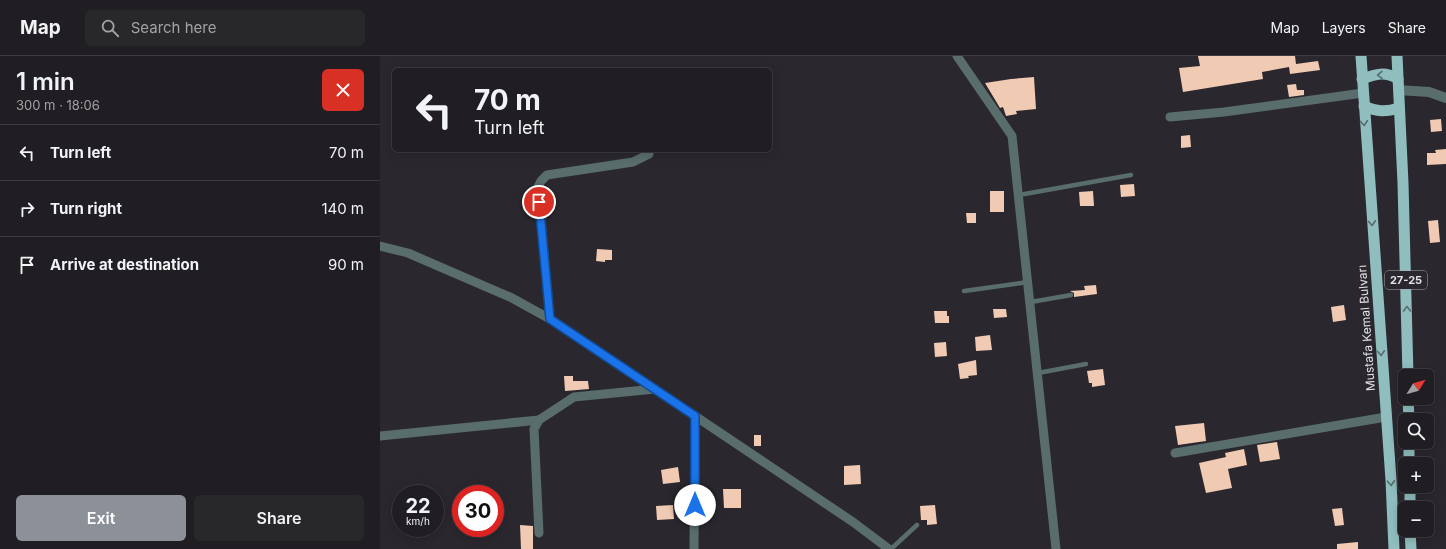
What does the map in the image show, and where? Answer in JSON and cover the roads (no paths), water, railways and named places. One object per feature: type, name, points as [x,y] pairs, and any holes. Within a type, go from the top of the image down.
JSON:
[{"type":"highway","name":"Mustafa Kemal Bulvarı","points":[[1361,56],[1394,549]]},
{"type":"highway","name":"27-25","points":[[1397,56],[1406,266],[1408,369]]},
{"type":"highway","points":[[1362,80],[1381,73],[1391,75],[1398,84]]},
{"type":"highway","points":[[1364,106],[1374,111],[1386,112],[1399,108]]},
{"type":"highway","points":[[1410,537],[1411,549]]},
{"type":"street","points":[[957,56],[1012,136],[1031,302],[1056,549]]},
{"type":"street","points":[[1398,84],[1446,98]]},
{"type":"street","points":[[1170,117],[1224,112],[1363,93]]},
{"type":"street","points":[[550,319],[538,187],[541,181],[547,175],[633,162],[650,154]]},
{"type":"street","points":[[380,246],[415,256],[512,298],[550,319],[853,522],[887,548]]},
{"type":"street","points":[[380,436],[539,420],[574,397],[655,389]]},
{"type":"street","points":[[694,549],[695,416]]},
{"type":"street","points":[[1175,453],[1386,417]]},
{"type":"street","points":[[539,420],[534,429],[539,533]]},
{"type":"lane","points":[[1019,195],[1130,175]]},
{"type":"lane","points":[[964,291],[1028,282]]},
{"type":"lane","points":[[1031,302],[1071,295]]},
{"type":"lane","points":[[1038,373],[1086,364]]},
{"type":"lane","points":[[887,548],[917,525]]}]
